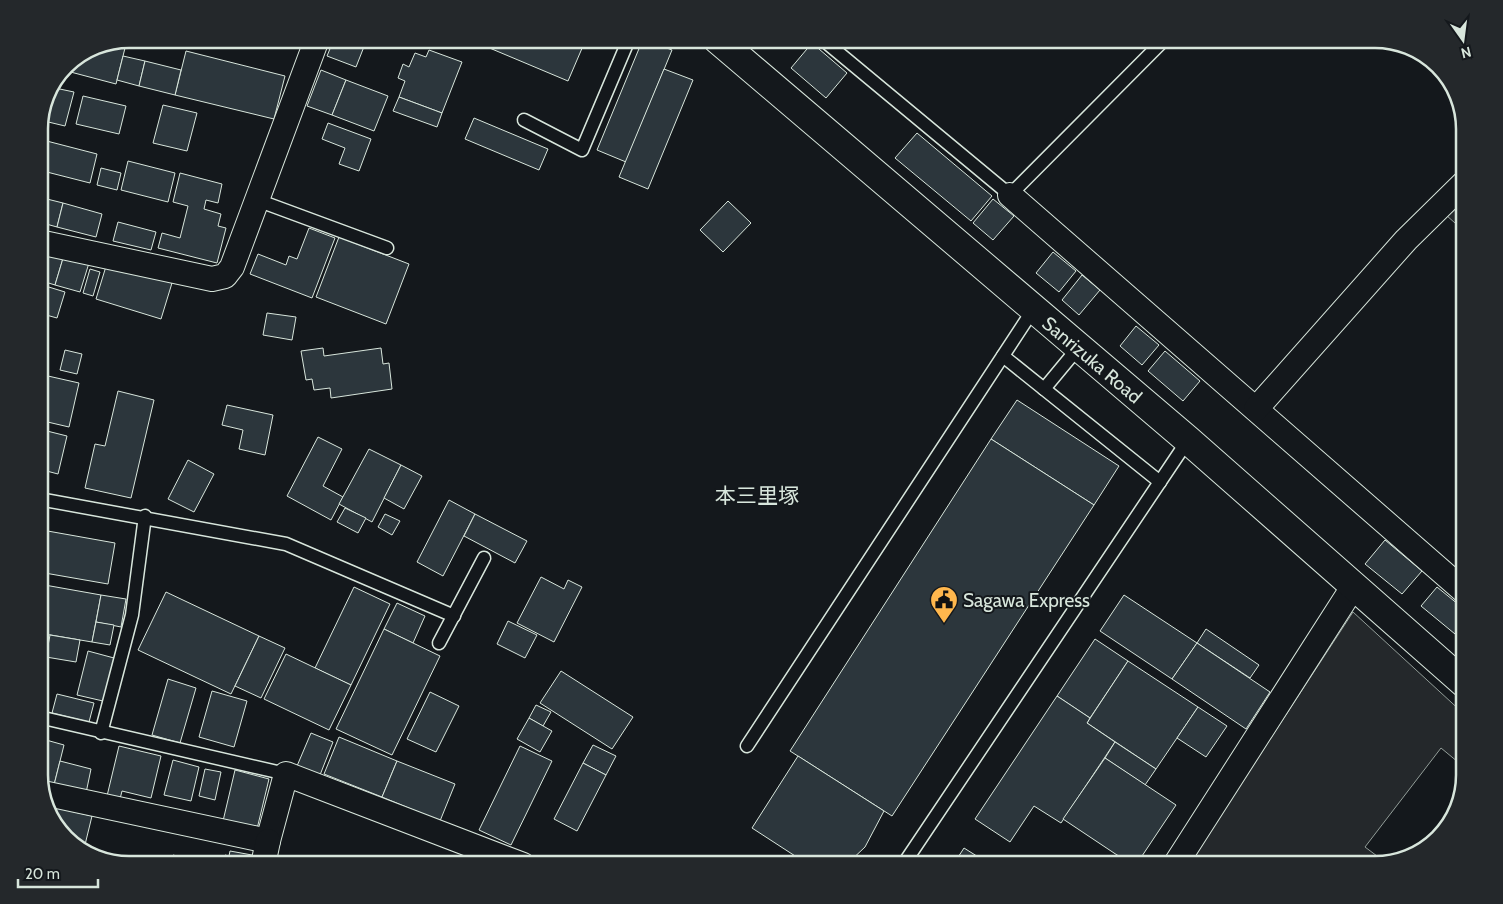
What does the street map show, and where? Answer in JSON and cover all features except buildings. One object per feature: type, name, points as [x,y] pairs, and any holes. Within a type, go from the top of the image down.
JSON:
[{"type":"main road","name":"Sanrizuka Road","points":[[728,48],[1033,310],[1188,440],[1456,676]]},
{"type":"street","points":[[48,244],[212,279],[225,276],[232,267],[313,48]]},
{"type":"street","points":[[1256,409],[1406,240],[1455,191]]},
{"type":"street","points":[[1010,196],[1456,584]]},
{"type":"street","points":[[1181,856],[1353,587]]},
{"type":"street","points":[[265,856],[286,774],[500,856]]},
{"type":"street","points":[[50,795],[268,841]]},
{"type":"lane","points":[[524,120],[582,150],[625,48]]},
{"type":"lane","points":[[833,48],[1010,196],[1156,48]]},
{"type":"lane","points":[[257,200],[388,248]]},
{"type":"lane","points":[[747,746],[1033,310]]},
{"type":"lane","points":[[1044,388],[1078,348]]},
{"type":"lane","points":[[1003,356],[1160,482]]},
{"type":"lane","points":[[909,856],[1188,440]]},
{"type":"lane","points":[[48,500],[145,516],[286,544],[454,616]]},
{"type":"lane","points":[[101,733],[132,614],[145,516]]},
{"type":"lane","points":[[440,643],[484,558]]},
{"type":"lane","points":[[48,719],[286,774]]},
{"type":"shaded area","points":[[1455,206],[1455,223],[1446,215]]},
{"type":"shaded area","points":[[1353,612],[1456,707],[1456,760],[1441,748],[1365,847],[1377,856],[1194,856]]},
{"type":"place","name":"Sagawa Express","points":[[944,624]]},
{"type":"district","name":"本三里塚","points":[[757,495]]}]
